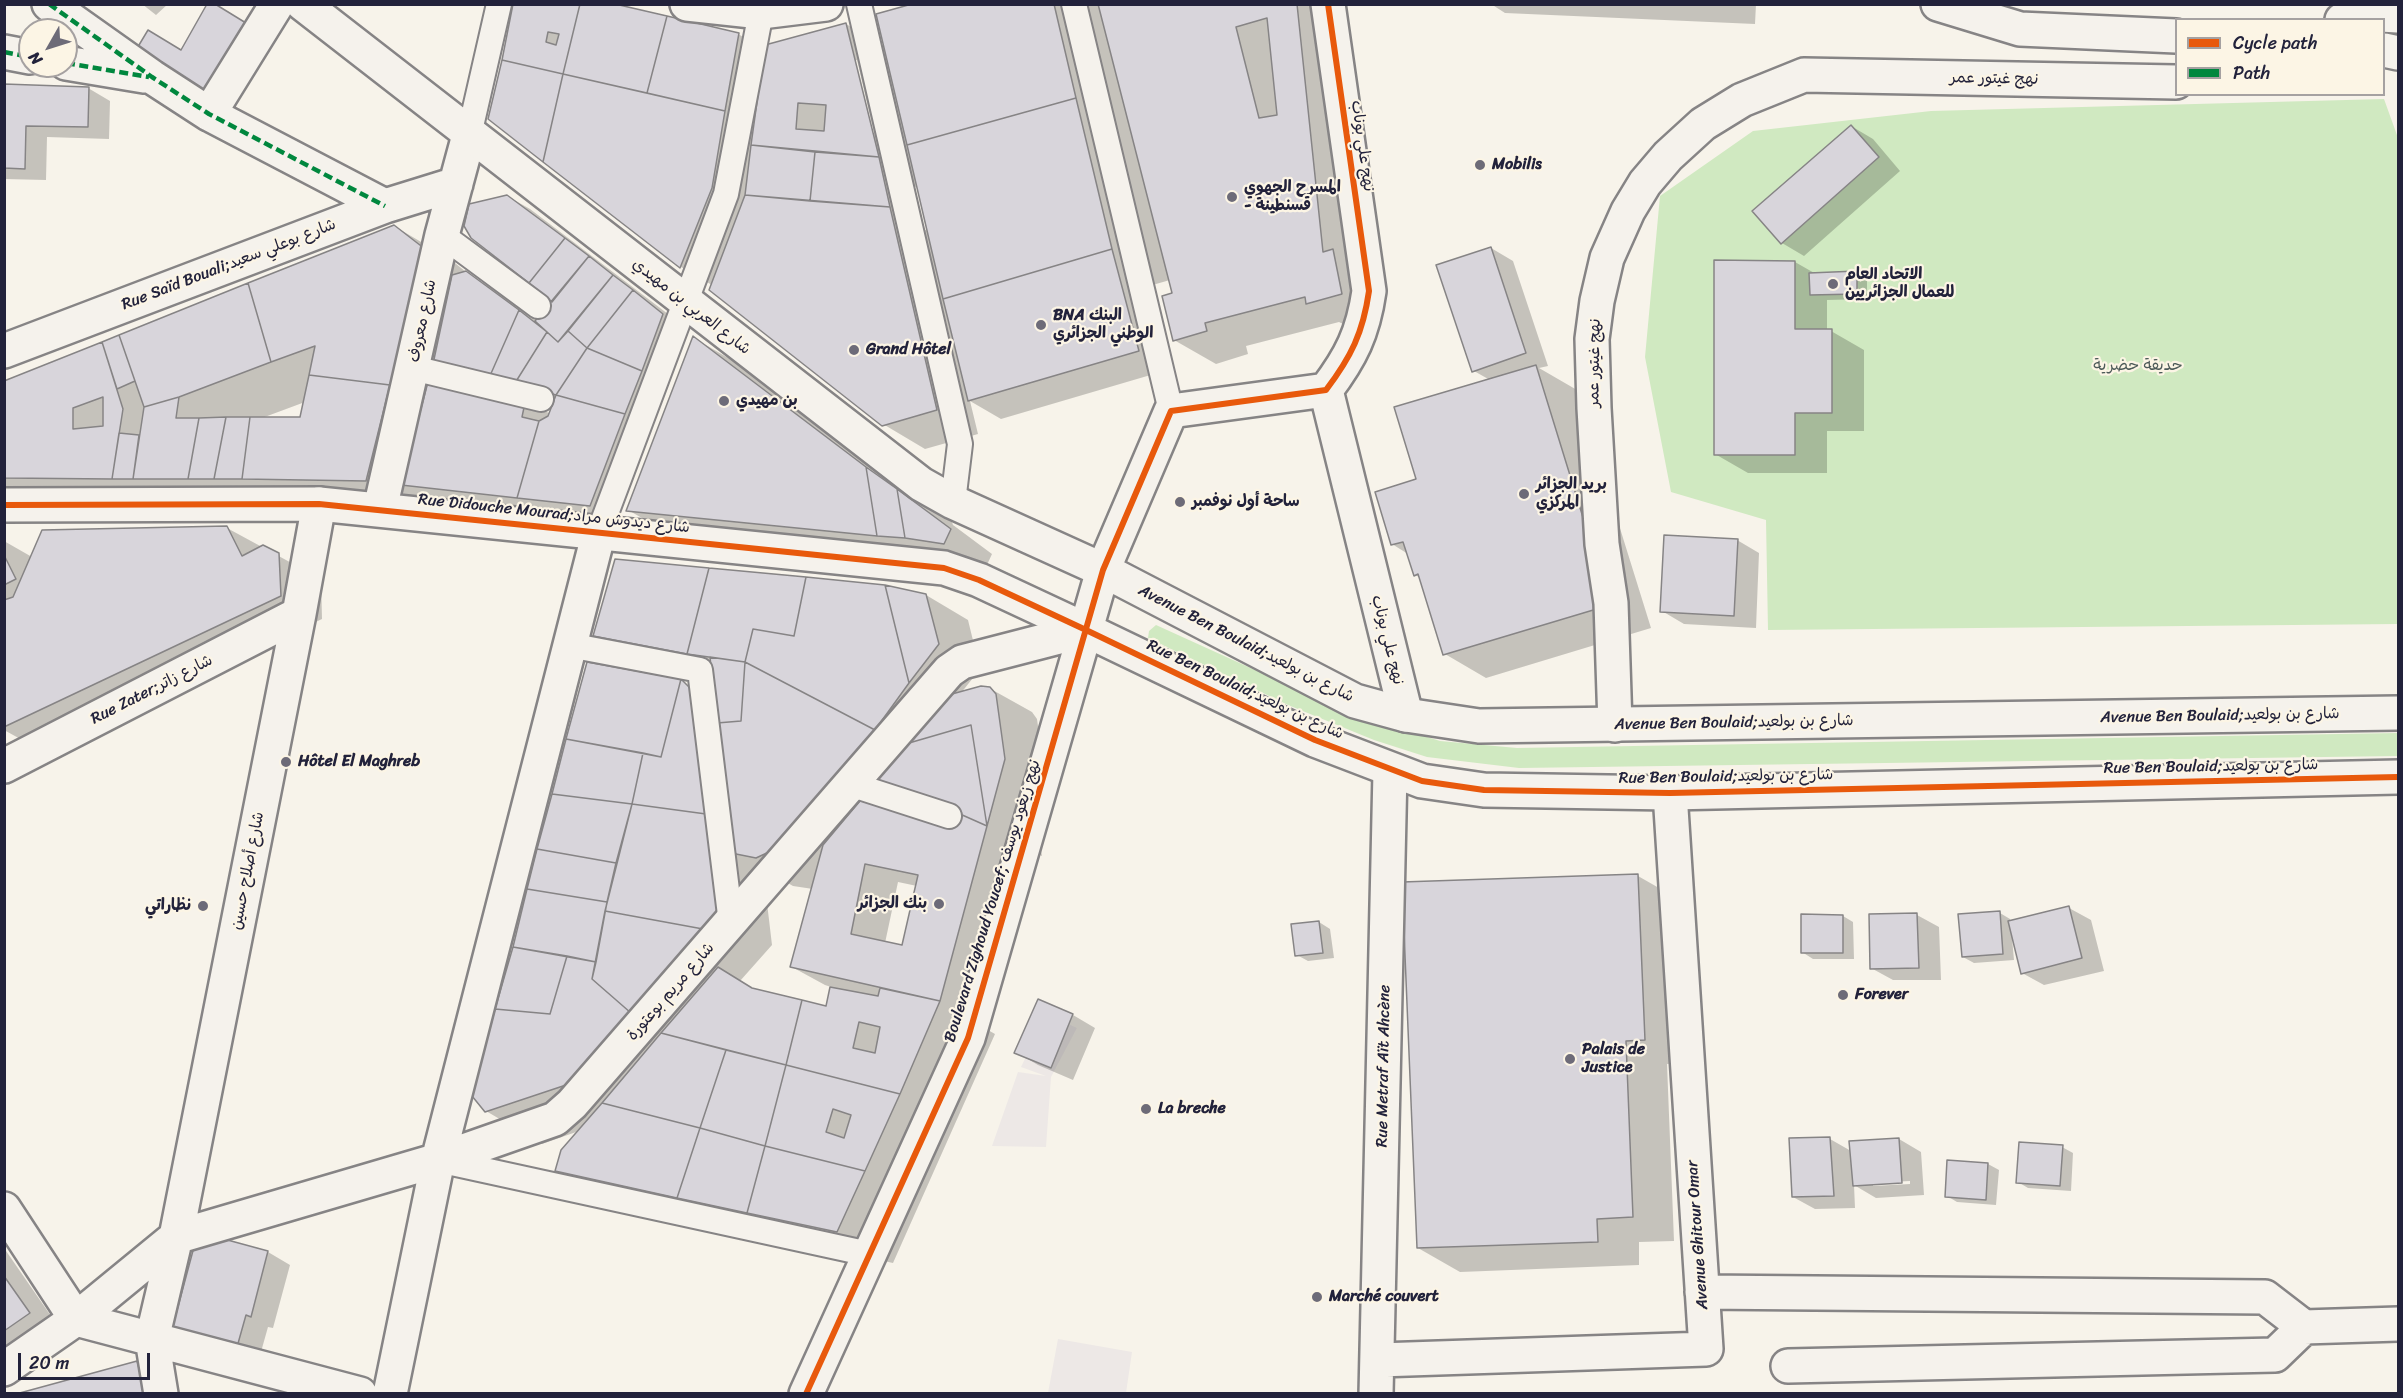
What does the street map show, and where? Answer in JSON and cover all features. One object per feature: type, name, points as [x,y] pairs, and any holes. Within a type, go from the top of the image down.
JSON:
[{"type":"street","points":[[49,4],[152,77],[209,114],[385,206]]},
{"type":"street","points":[[209,114],[277,4]]},
{"type":"street","name":"شارع العربي بن مهيدي","points":[[303,4],[921,484],[953,502],[1103,570]]},
{"type":"street","points":[[687,4],[760,12],[826,4]]},
{"type":"street","name":"نهج علي بوناب","points":[[1328,4],[1369,291],[1365,321],[1355,346],[1345,365],[1326,390],[1406,716]]},
{"type":"street","points":[[1938,4],[2020,29],[2175,36]]},
{"type":"street","points":[[2349,18],[2364,14],[2398,16]]},
{"type":"street","points":[[78,65],[152,77]]},
{"type":"street","name":"نهج غيتور عمر","points":[[1615,725],[1611,603],[1602,544],[1592,339],[1597,301],[1607,258],[1628,211],[1645,183],[1668,156],[1703,124],[1742,100],[1804,75],[2175,82]]},
{"type":"street","name":"شارع معروف","points":[[380,509],[442,235],[469,135]]},
{"type":"street","name":"Rue Saïd Bouali;شارع بوعلي سعيد","points":[[4,351],[385,206],[456,183]]},
{"type":"street","points":[[1171,411],[1326,390]]},
{"type":"street","name":"Boulevard Zighoud Youcef; نهج زيغود يوسف","points":[[806,1394],[968,1038],[1103,570],[1171,411]]},
{"type":"street","name":"Rue Didouche Mourad;شارع ديدوش مراد","points":[[4,504],[319,504],[945,568],[979,580],[1086,630]]},
{"type":"street","name":"شارع أصلاح حسين","points":[[152,1339],[176,1237],[319,504]]},
{"type":"street","points":[[390,1394],[438,1160],[599,532]]},
{"type":"street","name":"Avenue Ben Boulaid;شارع بن بولعيد","points":[[1103,570],[1355,701],[1406,716],[1479,726],[2398,713]]},
{"type":"street","name":"Rue Zater;شارع زاتر","points":[[4,766],[299,614]]},
{"type":"street","name":"Rue Ben Boulaid;شارع بن بولعيد","points":[[1086,630],[1315,740],[1390,771],[1422,782],[1485,790],[1670,793],[2398,777]]},
{"type":"street","name":"شارع مريم بوعتورة","points":[[176,1237],[438,1160],[555,1119],[572,1104],[732,923],[931,689],[949,671],[962,662],[1086,630]]},
{"type":"street","name":"Rue Metraf Aït Ahcène","points":[[1376,1394],[1390,771]]},
{"type":"street","name":"Avenue Ghitour Omar","points":[[1378,1360],[1706,1349],[1670,793]]},
{"type":"street","points":[[4,1209],[76,1319],[360,1394]]},
{"type":"street","points":[[4,1369],[76,1319],[176,1237]]},
{"type":"street","points":[[1702,1292],[2265,1297],[2304,1327],[2398,1324]]},
{"type":"street","points":[[1788,1366],[2275,1355],[2304,1327]]},
{"type":"street","points":[[152,1339],[160,1394]]},
{"type":"lane","points":[[469,135],[499,4]]},
{"type":"lane","points":[[859,4],[960,444],[953,502]]},
{"type":"lane","points":[[1074,4],[1171,411]]},
{"type":"lane","points":[[599,532],[726,194],[760,12]]},
{"type":"lane","points":[[442,235],[538,306]]},
{"type":"lane","points":[[413,368],[541,399]]},
{"type":"lane","points":[[569,645],[700,670],[732,923]]},
{"type":"lane","points":[[850,784],[949,816]]},
{"type":"lane","points":[[438,1160],[869,1254]]},
{"type":"shaded area","points":[[1047,1014],[1077,1028],[1051,1077],[1046,1147],[992,1146],[1018,1072],[1046,1076],[1021,1067]]},
{"type":"shaded area","points":[[1058,1339],[1132,1352],[1126,1393],[1048,1393]]},
{"type":"green space","name":"حديقة حضرية","points":[[2384,99],[2398,138],[2398,624],[1768,630],[1766,520],[1671,492],[1645,357],[1660,196],[1753,131],[1931,111]]},
{"type":"green space","points":[[1156,625],[1299,690],[1395,727],[1440,741],[1517,748],[2398,733],[2398,756],[1519,768],[1427,757],[1374,740],[1288,705],[1148,638],[1149,631]]},
{"type":"building","points":[[207,4],[215,4],[246,23],[202,96],[133,55],[148,30],[181,50]]},
{"type":"building","points":[[513,4],[580,4],[563,74],[502,60]],"holes":[[[548,32],[559,34],[556,45],[546,42]]]},
{"type":"building","points":[[580,4],[615,4],[667,16],[647,93],[563,74]]},
{"type":"building","points":[[912,4],[1054,4],[1076,98],[907,145],[876,14]]},
{"type":"building","name":"المسرح الجهوي - قسنطينة","points":[[1098,4],[1297,4],[1323,252],[1333,249],[1342,294],[1306,304],[1305,297],[1205,323],[1207,331],[1173,341],[1162,296],[1172,293]],"holes":[[[1267,18],[1277,115],[1259,118],[1236,27]]]},
{"type":"building","points":[[667,16],[739,33],[725,111],[647,93]]},
{"type":"building","points":[[846,23],[879,157],[751,145],[765,45]],"holes":[[[798,103],[826,105],[824,131],[796,129]]]},
{"type":"building","points":[[502,60],[563,74],[543,162],[488,119]]},
{"type":"building","points":[[563,74],[725,111],[712,188],[680,268],[543,162]]},
{"type":"building","points":[[4,84],[89,87],[88,127],[26,126],[25,169],[4,168]]},
{"type":"building","points":[[1076,98],[1112,249],[943,299],[907,145]]},
{"type":"building","points":[[1851,125],[1879,157],[1781,244],[1752,211]]},
{"type":"building","points":[[751,145],[815,152],[810,201],[745,195]]},
{"type":"building","points":[[815,152],[879,157],[890,207],[810,201]]},
{"type":"building","points":[[507,195],[565,238],[529,283],[471,238],[464,226],[469,204]]},
{"type":"building","name":"Grand Hôtel","points":[[745,195],[890,207],[937,410],[882,426],[709,290]]},
{"type":"building","points":[[394,225],[425,249],[390,385],[309,375],[315,346],[271,362],[248,283]]},
{"type":"building","points":[[565,238],[589,256],[552,302],[529,283]]},
{"type":"building","points":[[1491,247],[1526,353],[1472,372],[1436,265]]},
{"type":"building","name":"BNA البنك الوطني الجزائري","points":[[1112,249],[1139,351],[968,401],[943,299]]},
{"type":"building","points":[[589,256],[613,275],[558,342],[535,321]]},
{"type":"building","name":"الاتحاد العام للعمال الجزائريين","points":[[1714,260],[1795,261],[1795,329],[1832,329],[1832,413],[1795,413],[1795,455],[1714,455]]},
{"type":"building","points":[[466,271],[519,310],[489,378],[433,364],[452,275]]},
{"type":"building","name":"الاتحاد العام للعمال الجزائريين","points":[[1857,271],[1857,294],[1810,295],[1809,273]]},
{"type":"building","points":[[613,275],[633,290],[587,348],[568,331]]},
{"type":"building","points":[[248,283],[271,362],[179,397],[144,407],[119,335]]},
{"type":"building","points":[[633,290],[663,314],[642,371],[587,348]]},
{"type":"building","points":[[519,310],[547,332],[515,383],[489,378]]},
{"type":"building","points":[[568,331],[587,348],[556,395],[515,383],[547,332],[558,342]]},
{"type":"building","points":[[119,335],[135,381],[117,389],[102,342]]},
{"type":"building","name":"بن مهيدي","points":[[693,336],[866,467],[877,536],[626,511]]},
{"type":"building","points":[[102,342],[123,409],[112,479],[4,478],[4,381]],"holes":[[[103,397],[103,426],[73,429],[73,408]]]},
{"type":"building","points":[[587,348],[642,371],[625,414],[556,395]]},
{"type":"building","name":"بريد الجزائر المركزي","points":[[1536,365],[1610,605],[1443,655],[1418,574],[1414,576],[1403,542],[1391,545],[1375,492],[1416,479],[1394,407]]},
{"type":"building","points":[[309,375],[390,385],[366,481],[242,479],[250,417],[300,417]]},
{"type":"building","points":[[429,378],[526,398],[522,417],[539,421],[517,498],[401,485]]},
{"type":"building","points":[[556,395],[625,414],[590,506],[517,498],[539,421],[548,416]]},
{"type":"building","points":[[179,397],[176,418],[199,418],[188,479],[133,479],[144,407]]},
{"type":"building","points":[[226,417],[250,417],[242,479],[214,479]]},
{"type":"building","points":[[226,417],[214,479],[188,479],[199,418]]},
{"type":"building","points":[[119,433],[139,435],[133,479],[112,479]]},
{"type":"building","points":[[866,467],[897,489],[905,538],[877,536]]},
{"type":"building","points":[[897,489],[951,529],[944,544],[905,538]]},
{"type":"building","points":[[227,526],[242,556],[263,545],[279,553],[281,596],[4,727],[4,600],[13,597],[42,530]]},
{"type":"building","points":[[1664,535],[1738,539],[1734,616],[1660,612]]},
{"type":"building","points":[[4,555],[16,579],[4,585]]},
{"type":"building","points":[[615,559],[709,568],[687,654],[593,636]]},
{"type":"building","points":[[709,568],[806,577],[794,636],[753,629],[745,662],[687,654]]},
{"type":"building","points":[[806,577],[885,585],[909,683],[875,730],[745,662],[753,629],[794,636]]},
{"type":"building","points":[[885,585],[926,594],[939,644],[909,683]]},
{"type":"building","points":[[710,657],[745,662],[741,721],[717,723]]},
{"type":"building","points":[[587,662],[681,679],[661,757],[566,739]]},
{"type":"building","points":[[745,662],[875,730],[769,852],[756,858],[736,854],[729,843],[717,723],[741,721]]},
{"type":"building","points":[[681,679],[692,690],[706,814],[632,804],[643,753],[661,757]]},
{"type":"building","points":[[981,686],[990,687],[996,694],[1005,759],[987,826],[971,725],[909,743],[952,694]]},
{"type":"building","points":[[971,725],[987,826],[960,814],[874,784],[909,743]]},
{"type":"building","points":[[566,739],[643,753],[632,804],[552,794]]},
{"type":"building","points":[[552,794],[632,804],[616,863],[537,849]]},
{"type":"building","name":"بنك الجزائر","points":[[864,796],[960,814],[987,826],[940,1001],[790,967],[823,845]],"holes":[[[865,864],[918,875],[902,945],[851,934]]]},
{"type":"building","points":[[632,804],[706,814],[717,912],[703,929],[605,911]]},
{"type":"building","points":[[537,849],[616,863],[607,902],[527,889]]},
{"type":"building","name":"Palais de Justice","points":[[1638,874],[1645,1040],[1626,1041],[1633,1217],[1597,1219],[1598,1242],[1417,1248],[1402,882]]},
{"type":"building","points":[[527,889],[607,902],[596,962],[513,947]]},
{"type":"building","points":[[2069,906],[2082,958],[2021,974],[2008,921]]},
{"type":"building","points":[[605,911],[703,929],[631,1013],[592,979]]},
{"type":"building","points":[[2000,911],[2003,954],[1962,957],[1958,914]]},
{"type":"building","points":[[1917,913],[1919,968],[1870,969],[1869,914]]},
{"type":"building","points":[[1801,914],[1843,915],[1843,953],[1801,953]]},
{"type":"building","points":[[1319,921],[1323,953],[1295,956],[1291,924]]},
{"type":"building","points":[[513,947],[567,956],[550,1014],[495,1009]]},
{"type":"building","points":[[567,956],[596,962],[592,979],[631,1013],[569,1084],[485,1112],[472,1096],[495,1009],[550,1014]]},
{"type":"building","points":[[718,967],[752,988],[802,1000],[786,1065],[661,1033]]},
{"type":"building","points":[[830,987],[878,996],[880,988],[940,1001],[900,1094],[786,1065],[802,1000],[826,1006]],"holes":[[[859,1022],[880,1027],[875,1053],[853,1048]]]},
{"type":"building","points":[[1038,999],[1073,1014],[1051,1068],[1014,1053]]},
{"type":"building","points":[[661,1033],[726,1050],[700,1128],[602,1103]]},
{"type":"building","points":[[726,1050],[786,1065],[765,1146],[700,1128]]},
{"type":"building","points":[[786,1065],[900,1094],[865,1171],[765,1146]],"holes":[[[833,1109],[851,1115],[844,1138],[826,1132]]]},
{"type":"building","points":[[602,1103],[700,1128],[677,1198],[555,1171],[561,1150]]},
{"type":"building","points":[[700,1128],[765,1146],[747,1213],[677,1198]]},
{"type":"building","points":[[1830,1137],[1834,1196],[1792,1197],[1789,1138]]},
{"type":"building","points":[[1899,1138],[1902,1183],[1853,1186],[1849,1141]]},
{"type":"building","points":[[2019,1142],[2063,1145],[2060,1186],[2016,1183]]},
{"type":"building","points":[[765,1146],[865,1171],[837,1232],[747,1213]]},
{"type":"building","points":[[1947,1160],[1988,1163],[1986,1200],[1945,1197]]},
{"type":"building","points":[[198,1232],[268,1251],[251,1317],[246,1315],[237,1347],[172,1329]]},
{"type":"building","points":[[4,1276],[30,1313],[4,1331]]},
{"type":"building","points":[[137,1361],[146,1394],[16,1394]]},
{"type":"marked path","points":[[49,4],[152,77],[209,114],[385,206]]},
{"type":"marked path","points":[[4,52],[18,55]]},
{"type":"marked path","points":[[78,65],[149,77]]},
{"type":"cycle path","points":[[806,1394],[968,1038],[1103,570],[1171,411],[1326,390],[1355,344],[1369,291],[1328,4]]},
{"type":"cycle path","points":[[4,505],[319,504],[944,568],[979,580],[1315,740],[1422,781],[1484,790],[1670,793],[2398,777]]},
{"type":"place","name":"Mobilis","points":[[1480,165]]},
{"type":"place","name":"المسرح الجهوي - قسنطينة","points":[[1232,197]]},
{"type":"place","name":"الاتحاد العام للعمال الجزائريين","points":[[1833,284]]},
{"type":"place","name":"BNA البنك الوطني الجزائري","points":[[1041,325]]},
{"type":"place","name":"Grand Hôtel","points":[[854,350]]},
{"type":"place","name":"بن مهيدي","points":[[724,401]]},
{"type":"place","name":"بريد الجزائر المركزي","points":[[1524,494]]},
{"type":"place","name":"ساحة أول نوفمبر","points":[[1180,502]]},
{"type":"place","name":"Hôtel El Maghreb","points":[[286,762]]},
{"type":"place","name":"بنك الجزائر","points":[[939,904]]},
{"type":"place","name":"نظاراتي","points":[[203,906]]},
{"type":"place","name":"Forever","points":[[1843,995]]},
{"type":"place","name":"Palais de Justice","points":[[1570,1059]]},
{"type":"place","name":"La breche","points":[[1146,1109]]},
{"type":"place","name":"Marché couvert","points":[[1317,1297]]}]
